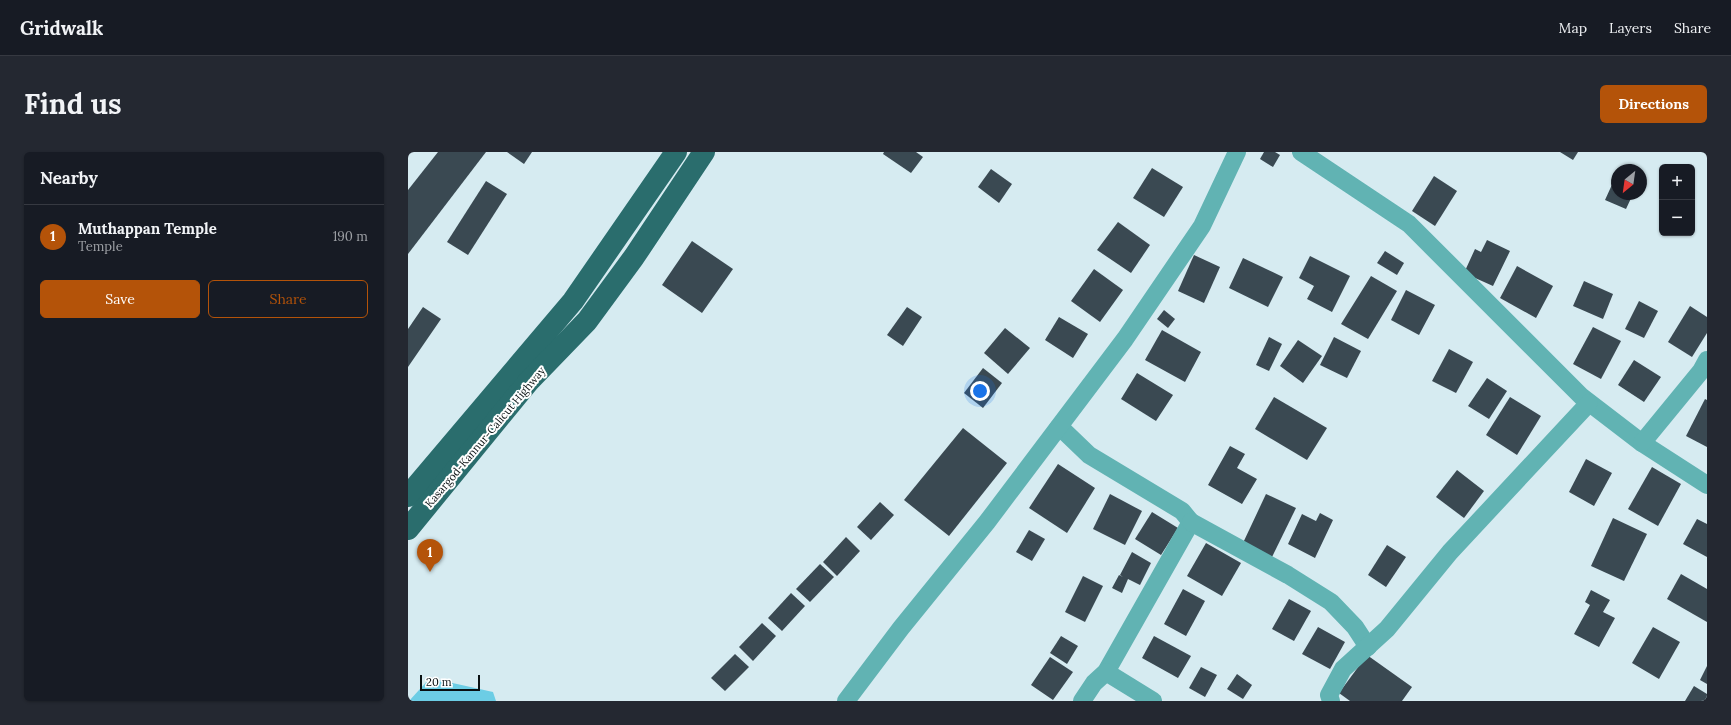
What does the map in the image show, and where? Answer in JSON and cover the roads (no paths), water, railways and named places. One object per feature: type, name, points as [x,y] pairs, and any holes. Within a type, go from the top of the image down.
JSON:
[{"type":"highway","name":"Kasargod-Kannur-Calicut Highway","points":[[408,496],[573,301],[676,152]]},
{"type":"highway","name":"Kasargod-Kannur-Calicut Highway","points":[[408,529],[529,381],[587,322],[634,257],[704,152]]},
{"type":"street","points":[[846,701],[901,628],[987,522],[1125,339],[1202,226],[1237,152]]},
{"type":"street","points":[[1301,152],[1409,224],[1588,402],[1642,443],[1707,485]]},
{"type":"street","points":[[1642,443],[1701,371],[1707,360]]},
{"type":"street","points":[[1331,701],[1329,695],[1343,669],[1387,629],[1450,552],[1588,402]]},
{"type":"street","points":[[1058,428],[1089,455],[1182,511],[1191,522],[1288,575],[1331,602],[1355,627],[1368,647]]},
{"type":"street","points":[[1082,701],[1094,683],[1106,672],[1191,522]]},
{"type":"street","points":[[1106,672],[1153,701]]},
{"type":"place","name":"Muthappan Temple","points":[[430,572]]}]
